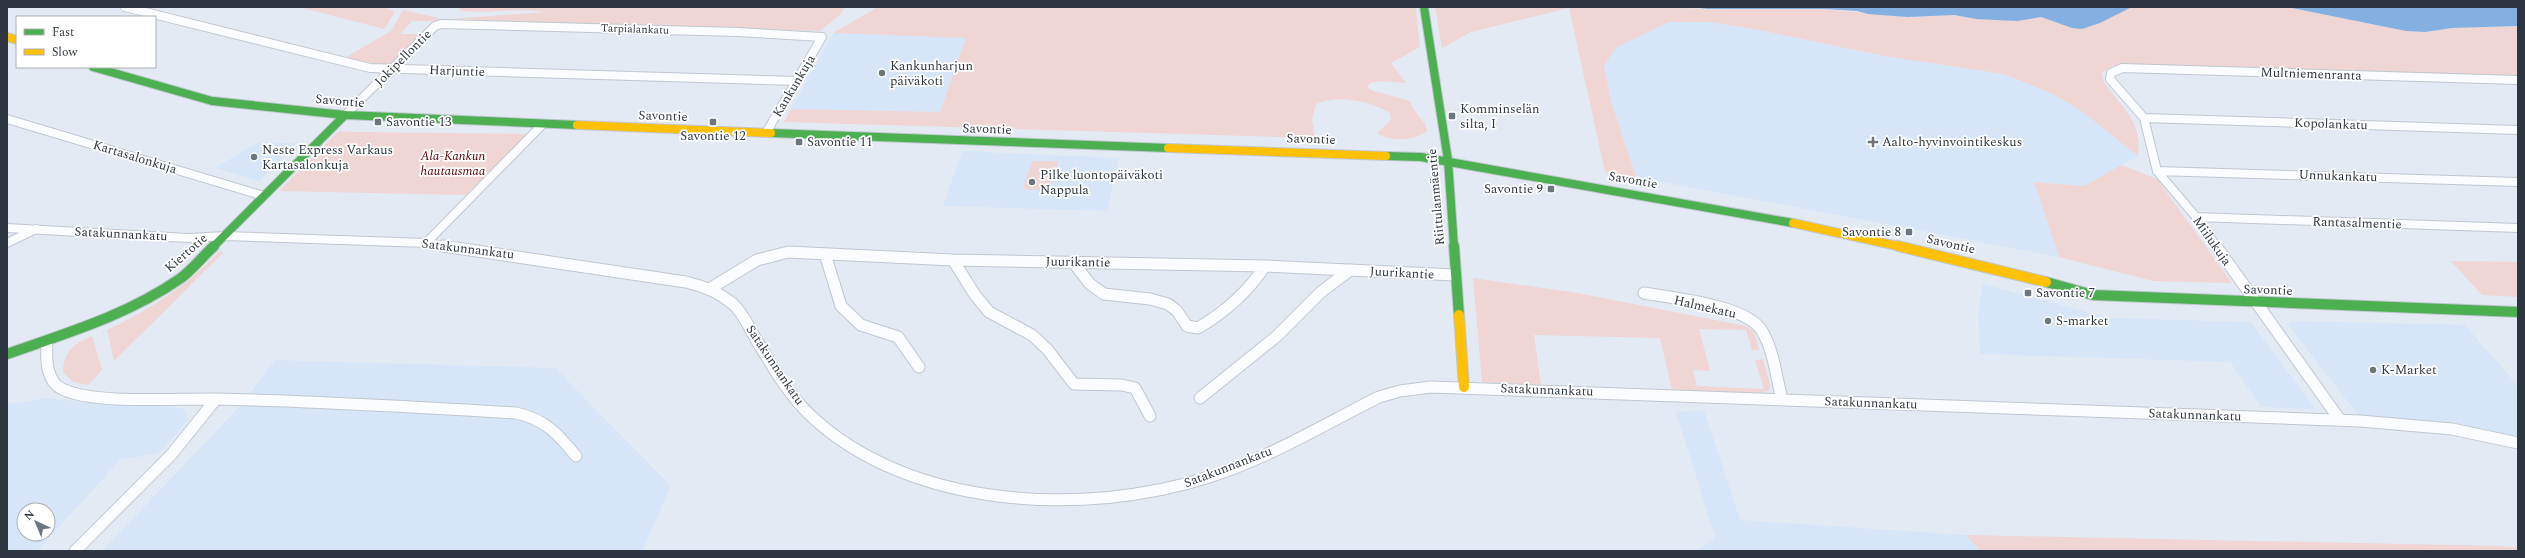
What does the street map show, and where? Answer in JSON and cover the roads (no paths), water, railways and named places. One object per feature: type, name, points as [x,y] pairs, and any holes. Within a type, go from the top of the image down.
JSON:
[{"type":"street","name":"Harjuntie","points":[[125,7],[353,66],[391,69],[797,80]]},
{"type":"street","name":"Riittulanmäentie","points":[[1424,7],[1448,160],[1464,387]]},
{"type":"street","name":"Jokipellontie","points":[[345,115],[435,26],[445,23]]},
{"type":"street","name":"Tarpialankatu","points":[[445,23],[815,35],[822,39]]},
{"type":"street","name":"Kankunkuja","points":[[766,133],[822,39]]},
{"type":"street","name":"Savontie","points":[[97,68],[212,101],[345,115],[542,125],[1316,152],[1448,160],[1846,233],[2001,269],[2093,295],[2256,303],[2518,312]]},
{"type":"street","name":"Multniemenranta","points":[[2110,79],[2111,74],[2122,68],[2518,80]]},
{"type":"street","name":"Miilukuja","points":[[2110,79],[2144,118],[2157,171],[2196,217],[2340,420]]},
{"type":"street","name":"Kiertotie","points":[[7,354],[47,343],[97,325],[156,294],[182,276],[225,236],[345,115]]},
{"type":"street","name":"Kopolankatu","points":[[2144,118],[2518,130]]},
{"type":"street","name":"Kartasalonkuja","points":[[7,119],[264,196]]},
{"type":"street","points":[[426,243],[542,125]]},
{"type":"street","name":"Unnukankatu","points":[[2157,171],[2518,182]]},
{"type":"street","name":"Rantasalmentie","points":[[2196,217],[2518,228]]},
{"type":"street","name":"Satakunnankatu","points":[[7,228],[188,238],[225,236],[426,243],[686,282],[711,288],[722,294],[735,306],[796,400],[812,417],[836,437],[860,452],[921,479],[950,488],[990,494],[1042,498],[1097,498],[1158,491],[1208,478],[1257,459],[1394,391],[1413,388],[1464,387],[2340,420],[2430,426],[2518,443]]},
{"type":"street","points":[[7,243],[36,229]]},
{"type":"street","name":"Juurikantie","points":[[711,288],[733,272],[765,256],[788,252],[953,260],[1265,266],[1455,275]]},
{"type":"street","points":[[825,254],[841,306],[861,325],[898,337],[919,367]]},
{"type":"street","points":[[953,260],[975,295],[989,312],[1032,335],[1047,349],[1074,384],[1122,385],[1135,388],[1150,416]]},
{"type":"street","points":[[1073,262],[1092,287],[1106,295],[1134,296],[1168,303],[1176,309],[1187,326],[1198,328],[1230,305],[1251,284],[1265,266]]},
{"type":"street","points":[[1200,398],[1277,336],[1321,292],[1350,270]]},
{"type":"street","name":"Halmekatu","points":[[1644,293],[1738,313],[1755,322],[1765,337],[1782,399]]},
{"type":"street","points":[[47,343],[48,369],[53,379],[60,388],[84,396],[216,399],[516,412],[534,415],[550,424],[576,456]]},
{"type":"street","points":[[75,551],[171,454],[216,399]]},
{"type":"water","points":[[1693,7],[2132,7],[2100,23],[2082,29],[2072,28],[2041,17],[2017,21],[1976,19],[1954,15],[1908,17],[1824,9],[1707,9]]},
{"type":"water","points":[[2287,7],[2518,7],[2518,26],[2452,28],[2425,32],[2406,31]]},
{"type":"place","name":"Kankunharjun päiväkoti","points":[[882,73]]},
{"type":"place","name":"Komminselän silta, I","points":[[1452,116]]},
{"type":"place","name":"Savontie 13","points":[[378,122]]},
{"type":"place","name":"Savontie 12","points":[[713,122]]},
{"type":"place","name":"Savontie 11","points":[[799,142]]},
{"type":"place","name":"Aalto-hyvinvointikeskus","points":[[1873,142]]},
{"type":"place","name":"Neste Express Varkaus Kartasalonkuja","points":[[254,157]]},
{"type":"place","name":"Pilke luontopäiväkoti Nappula","points":[[1032,182]]},
{"type":"place","name":"Savontie 9","points":[[1551,189]]},
{"type":"place","name":"Savontie 8","points":[[1909,232]]},
{"type":"place","name":"Savontie 7","points":[[2028,293]]},
{"type":"place","name":"S-market","points":[[2048,321]]},
{"type":"place","name":"K-Market","points":[[2373,370]]},
{"type":"park label","name":"Ala-Kankun hautausmaa","points":[[453,164]]}]
